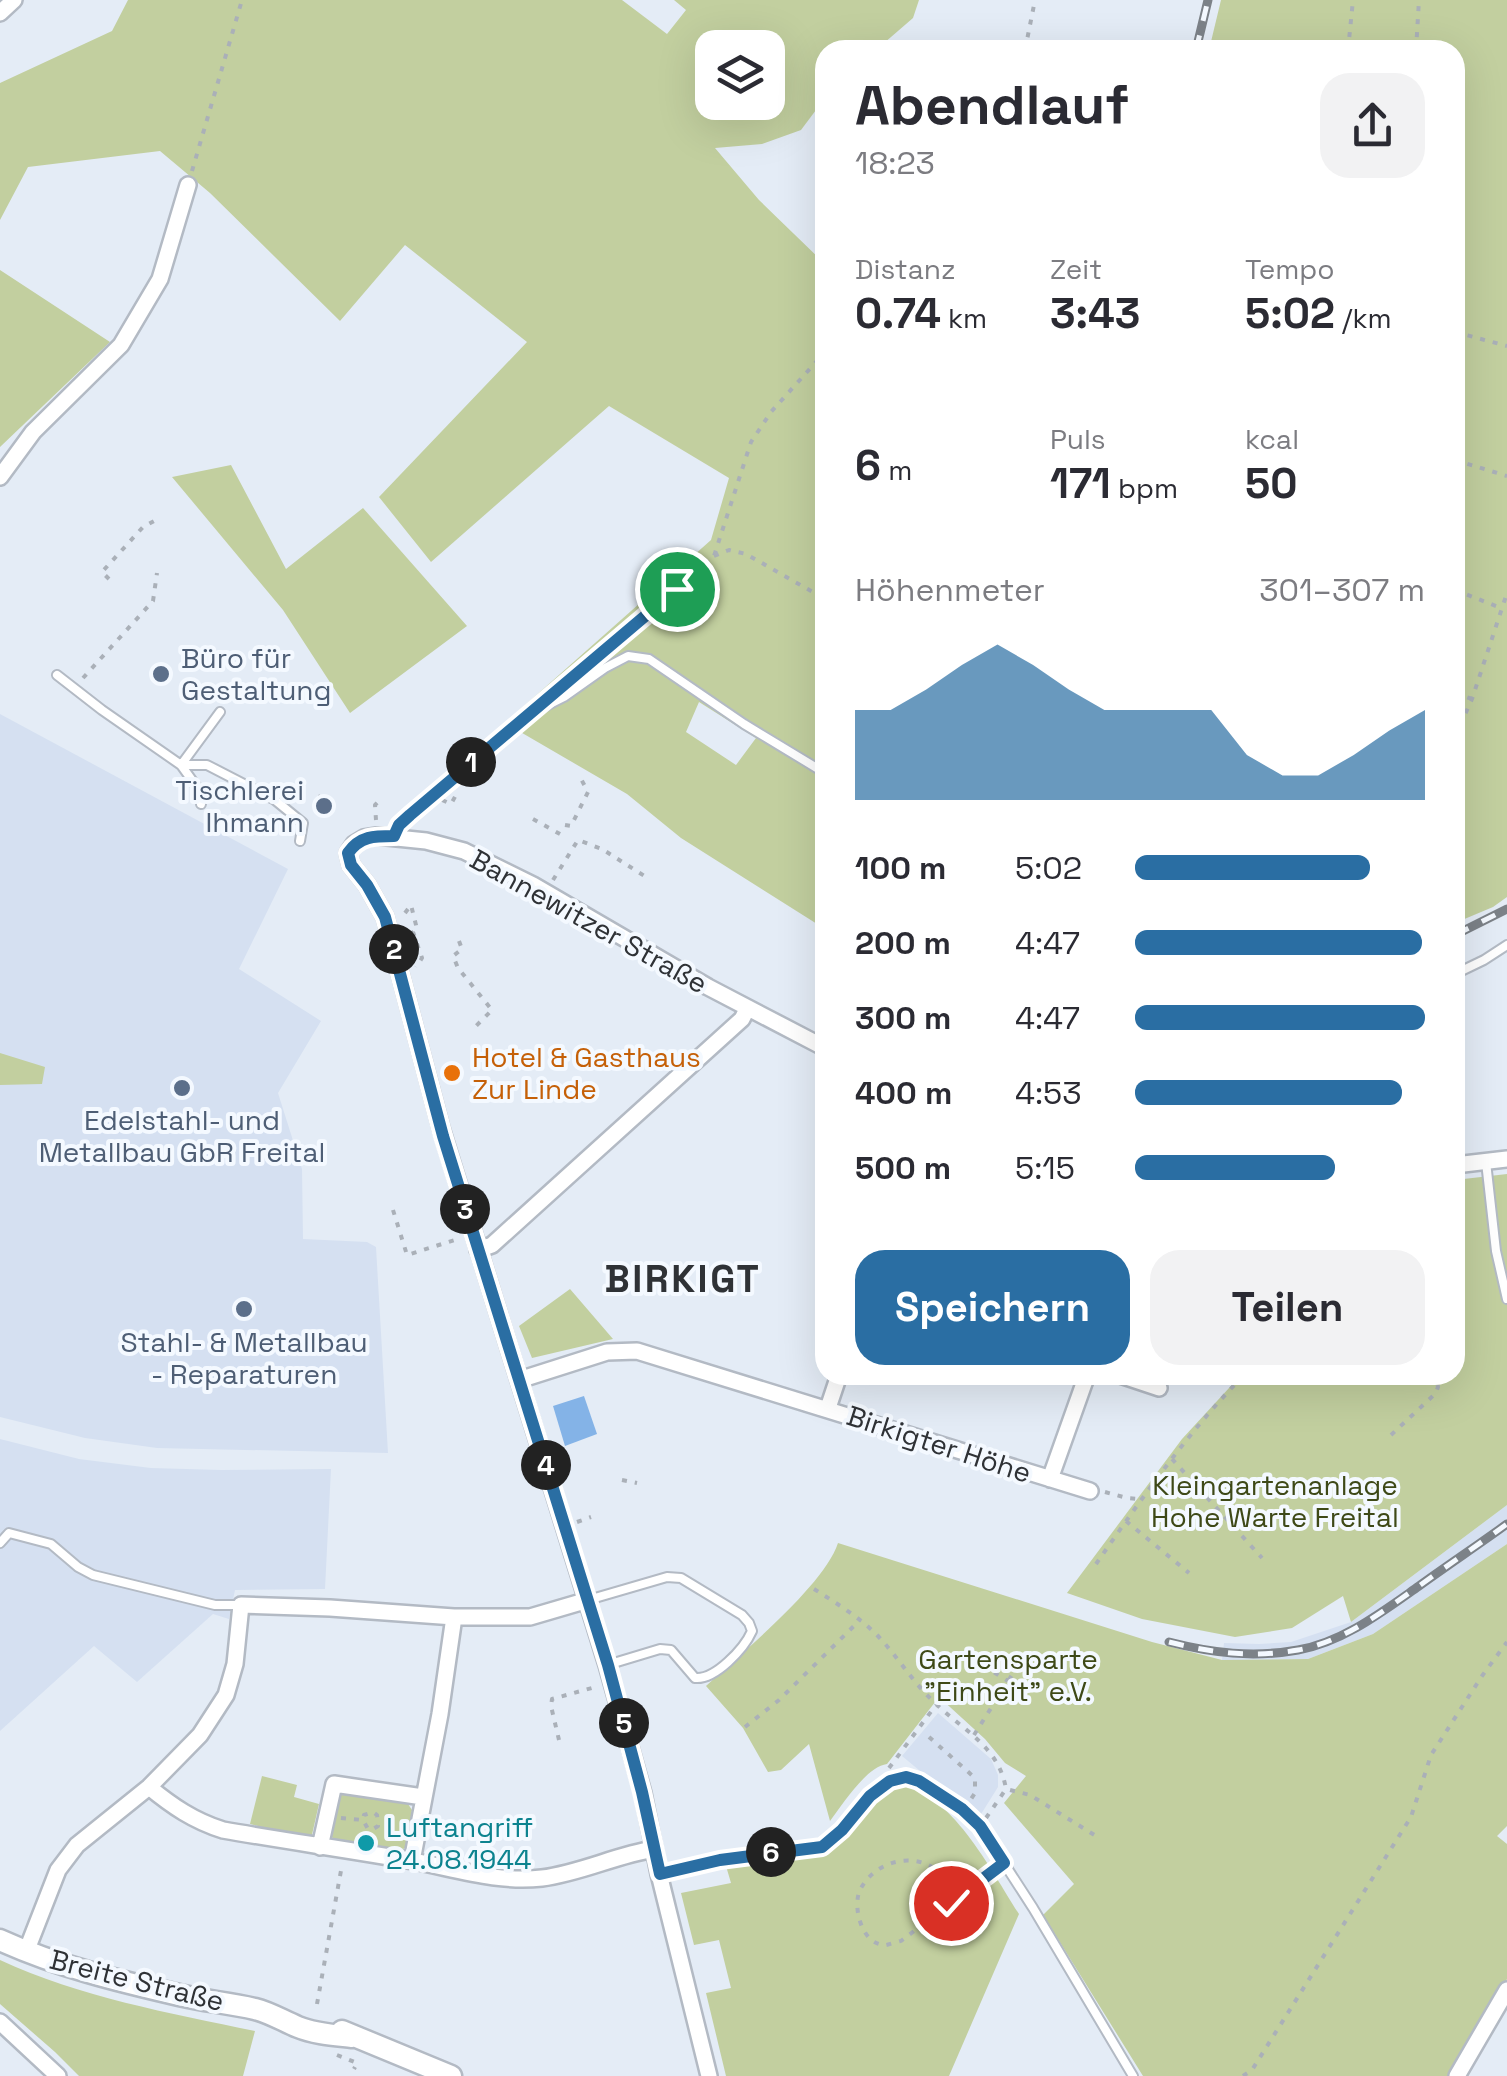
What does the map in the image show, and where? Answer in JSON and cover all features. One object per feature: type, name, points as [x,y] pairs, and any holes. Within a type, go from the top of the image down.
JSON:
[{"type":"street","points":[[0,13],[14,0]]},
{"type":"street","points":[[0,478],[33,432],[121,345],[160,279],[188,185]]},
{"type":"street","name":"Bannewitzer Straße","points":[[478,1250],[428,1083],[385,917],[351,865],[348,853],[354,844],[364,838],[394,836],[444,844],[498,867],[747,1009],[815,1043]]},
{"type":"street","points":[[708,2076],[640,1782],[608,1665],[478,1250],[492,1246],[742,1019],[747,1009]]},
{"type":"street","points":[[1465,1164],[1507,1159]]},
{"type":"street","name":"Birkigter Höhe","points":[[519,1380],[606,1352],[637,1351],[1090,1491]]},
{"type":"street","name":"Birkigter Höhe","points":[[828,1408],[836,1385]]},
{"type":"street","name":"Birkigter Höhe","points":[[1050,1479],[1083,1385]]},
{"type":"street","points":[[1149,1385],[1158,1388]]},
{"type":"street","points":[[26,1952],[58,1870],[77,1845],[149,1787],[200,1735],[226,1695],[235,1664],[241,1605],[454,1617],[530,1617],[588,1600]]},
{"type":"street","points":[[412,1861],[454,1617]]},
{"type":"street","points":[[320,1846],[334,1784],[423,1796]]},
{"type":"street","points":[[149,1787],[200,1823],[223,1830],[500,1879],[580,1871],[654,1849]]},
{"type":"street","name":"Breite Straße","points":[[0,1940],[94,1974],[181,1996],[316,2019],[451,2076]]},
{"type":"street","points":[[1457,2076],[1507,1990]]},
{"type":"street","points":[[0,2022],[58,2076]]},
{"type":"lane","points":[[394,836],[410,815],[532,712],[564,697],[628,656],[649,659],[815,768]]},
{"type":"lane","points":[[56,675],[180,765],[202,794],[201,804]]},
{"type":"lane","points":[[180,765],[220,712]]},
{"type":"lane","points":[[180,765],[207,765],[274,800],[303,822],[300,841]]},
{"type":"lane","points":[[1465,969],[1507,945]]},
{"type":"lane","points":[[1486,1162],[1496,1251],[1507,1299]]},
{"type":"lane","points":[[0,1542],[10,1533],[51,1544],[93,1575],[215,1605],[241,1605]]},
{"type":"lane","points":[[588,1600],[667,1577],[681,1578],[742,1615],[752,1631],[746,1643],[709,1677],[700,1680],[670,1650],[660,1649],[608,1665]]},
{"type":"lane","points":[[660,1874],[720,1860],[822,1847],[870,1796],[890,1781],[906,1777],[919,1781],[980,1826],[1133,2076]]},
{"type":"path","points":[[188,185],[242,0]]},
{"type":"path","points":[[1027,40],[1036,0]]},
{"type":"path","points":[[1349,40],[1353,0]]},
{"type":"path","points":[[1417,40],[1419,0]]},
{"type":"path","points":[[1465,335],[1507,346]]},
{"type":"path","points":[[714,556],[751,442],[771,412],[815,363]]},
{"type":"path","points":[[1465,463],[1507,476]]},
{"type":"path","points":[[109,578],[102,572],[143,527],[156,520]]},
{"type":"path","points":[[591,661],[714,556],[729,550],[746,554],[815,592]]},
{"type":"path","points":[[87,676],[153,601],[158,572]]},
{"type":"path","points":[[1465,715],[1507,592]]},
{"type":"path","points":[[1465,594],[1501,608]]},
{"type":"path","points":[[1465,697],[1472,699]]},
{"type":"path","points":[[566,825],[571,826],[588,792],[580,777]]},
{"type":"path","points":[[318,796],[325,800],[323,804]]},
{"type":"path","points":[[375,805],[382,798]]},
{"type":"path","points":[[451,804],[459,808]]},
{"type":"path","points":[[533,819],[560,834]]},
{"type":"path","points":[[551,884],[578,840],[646,877]]},
{"type":"path","points":[[404,913],[411,905],[418,922],[413,932],[422,958],[410,974]]},
{"type":"path","points":[[459,942],[462,950],[454,956],[458,968],[492,1010],[474,1028]]},
{"type":"path","points":[[393,1210],[407,1254],[457,1239]]},
{"type":"path","points":[[1096,1564],[1172,1459],[1235,1385]]},
{"type":"path","points":[[1391,1435],[1436,1393],[1438,1385]]},
{"type":"path","points":[[1172,1459],[1262,1558]]},
{"type":"path","points":[[622,1480],[637,1483]]},
{"type":"path","points":[[1090,1491],[1142,1498]]},
{"type":"path","points":[[579,1521],[591,1517]]},
{"type":"path","points":[[1126,1521],[1188,1573]]},
{"type":"path","points":[[814,1589],[860,1620],[936,1705],[994,1756],[1006,1789]]},
{"type":"path","points":[[745,1727],[779,1700],[860,1620]]},
{"type":"path","points":[[1244,2076],[1252,2070],[1411,1817],[1431,1755],[1507,1642]]},
{"type":"path","points":[[974,1736],[1024,1656]]},
{"type":"path","points":[[972,1659],[1008,1681]]},
{"type":"path","points":[[559,1740],[550,1706],[552,1700],[602,1686]]},
{"type":"path","points":[[890,1781],[886,1772],[936,1705]]},
{"type":"path","points":[[929,1737],[975,1778],[975,1793],[962,1809]]},
{"type":"path","points":[[980,1826],[1006,1789]]},
{"type":"path","points":[[1006,1789],[1030,1796],[1096,1836]]},
{"type":"path","points":[[318,2004],[344,1850]]},
{"type":"path","points":[[960,1896],[939,1872],[908,1858],[870,1876],[858,1892],[858,1913],[864,1931],[874,1942],[886,1945],[901,1941],[1004,1863]]},
{"type":"shaded area","points":[[0,714],[288,869],[239,969],[321,1021],[278,1093],[302,1169],[303,1239],[367,1242],[376,1247],[388,1453],[157,1448],[85,1438],[0,1417]]},
{"type":"shaded area","points":[[0,1439],[79,1459],[151,1468],[331,1469],[325,1589],[235,1590],[229,1619],[213,1614],[137,1682],[94,1646],[0,1731]]},
{"type":"shaded area","points":[[1507,1505],[1507,1544],[1373,1634],[1308,1659],[1222,1660],[1224,1643],[1291,1642],[1351,1622]]},
{"type":"shaded area","points":[[938,1713],[991,1759],[998,1775],[998,1787],[978,1819],[902,1756]]},
{"type":"green space","points":[[128,0],[622,0],[667,34],[686,10],[674,0],[919,0],[913,18],[888,40],[815,40],[815,111],[801,130],[762,144],[715,148],[759,200],[815,254],[815,923],[681,838],[627,794],[505,723],[711,540],[729,478],[609,406],[431,562],[379,497],[527,342],[405,245],[340,321],[210,193],[160,151],[28,167],[0,220],[0,83],[112,31]],"holes":[[[699,702],[756,738],[736,765],[686,732]]]},
{"type":"green space","points":[[1221,0],[1507,0],[1507,897],[1465,919],[1465,40],[1211,40]]},
{"type":"green space","points":[[0,270],[110,342],[0,447]]},
{"type":"green space","points":[[231,465],[286,569],[363,508],[467,626],[350,713],[283,610],[172,477]]},
{"type":"green space","points":[[0,1053],[45,1067],[42,1084],[0,1085]]},
{"type":"green space","name":"Kleingartenanlage Hohe Warte Freital","points":[[1507,1174],[1507,1505],[1351,1622],[1343,1596],[1292,1628],[1235,1637],[1142,1619],[1067,1593],[1182,1439],[1232,1385],[1465,1385],[1465,1179]]},
{"type":"green space","points":[[570,1289],[613,1339],[532,1358],[519,1326]]},
{"type":"green space","name":"Gartensparte \"Einheit\" e.V.","points":[[838,1543],[1152,1642],[1222,1660],[1308,1659],[1373,1634],[1507,1544],[1507,1826],[1497,1836],[1507,1844],[1507,1979],[1449,2076],[1143,2076],[1043,1915],[1074,1884],[1004,1803],[1026,1776],[1005,1763],[939,1697],[887,1764],[863,1779],[830,1821],[809,1744],[781,1770],[768,1772],[743,1728],[706,1686],[799,1599],[830,1560]]},
{"type":"green space","points":[[262,1776],[297,1785],[294,1797],[319,1804],[311,1839],[250,1824]]},
{"type":"green space","points":[[898,1786],[917,1790],[952,1817],[983,1856],[1019,1914],[949,2076],[726,2076],[706,1993],[731,1988],[719,1940],[694,1945],[681,1893],[731,1883],[726,1866],[822,1854],[842,1838],[876,1798]]},
{"type":"green space","points":[[344,1791],[406,1801],[412,1810],[406,1847],[398,1853],[337,1843],[330,1835],[336,1797]]},
{"type":"green space","points":[[0,1960],[93,1994],[255,2031],[243,2076],[79,2076],[0,2004]]},
{"type":"water","points":[[584,1396],[597,1434],[565,1446],[553,1406]]},
{"type":"railway","points":[[1198,40],[1208,0]]},
{"type":"railway","points":[[1465,930],[1507,909]]},
{"type":"railway","points":[[1169,1642],[1249,1654],[1315,1646],[1376,1616],[1507,1524]]},
{"type":"place","name":"Büro für Gestaltung","points":[[161,674]]},
{"type":"place","name":"Tischlerei Ihmann","points":[[324,806]]},
{"type":"place","name":"Hotel & Gasthaus Zur Linde","points":[[452,1073]]},
{"type":"place","name":"Edelstahl- und Metallbau GbR Freital","points":[[182,1088]]},
{"type":"place","name":"Stahl- & Metallbau - Reparaturen","points":[[244,1309]]},
{"type":"place","name":"Luftangriff 24.08.1944","points":[[366,1843]]},
{"type":"district","name":"BIRKIGT","points":[[683,1279]]},
{"type":"route","points":[[677,589],[410,815],[394,836],[364,838],[348,853],[351,865],[385,917],[443,1136],[608,1665],[660,1874],[720,1860],[822,1847],[870,1796],[890,1781],[906,1777],[962,1809],[980,1826],[1004,1863],[951,1903]]}]
